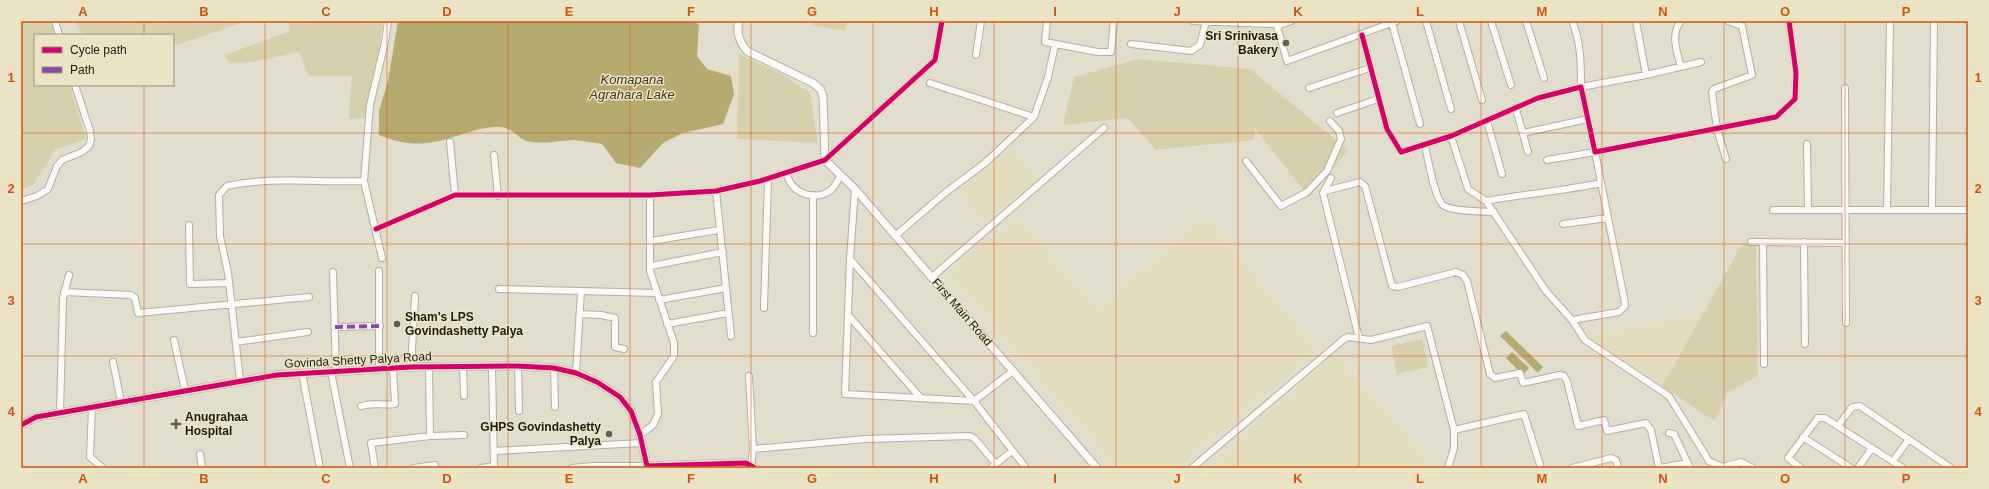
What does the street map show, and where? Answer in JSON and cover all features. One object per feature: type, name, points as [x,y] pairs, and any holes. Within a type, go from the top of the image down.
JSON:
[{"type":"street","points":[[55,21],[59,34]]},
{"type":"street","points":[[382,258],[364,181],[370,105],[385,42],[388,21]]},
{"type":"street","points":[[739,21],[737,29],[740,42],[747,51],[813,83],[821,90],[823,97],[825,160]]},
{"type":"street","points":[[376,229],[455,195],[650,195],[716,191],[768,179],[825,160],[935,60],[942,21]]},
{"type":"street","points":[[976,55],[981,21]]},
{"type":"street","points":[[1047,21],[1044,42],[1055,45],[1112,52],[1114,21]]},
{"type":"street","points":[[1193,21],[1275,24],[1291,21]]},
{"type":"street","points":[[1131,44],[1191,51],[1200,45],[1206,21]]},
{"type":"street","points":[[1426,21],[1451,109]]},
{"type":"street","points":[[1459,21],[1482,100]]},
{"type":"street","points":[[1491,21],[1511,85]]},
{"type":"street","points":[[1526,21],[1544,78]]},
{"type":"street","points":[[1572,21],[1577,34],[1581,61],[1581,87],[1608,218],[1624,306],[1619,312],[1572,320]]},
{"type":"street","points":[[1636,21],[1646,75]]},
{"type":"street","points":[[1681,21],[1676,28],[1674,39],[1681,66]]},
{"type":"street","points":[[1726,159],[1717,129],[1712,92],[1714,89],[1752,75],[1742,26],[1728,21]]},
{"type":"street","points":[[1547,160],[1776,117],[1795,99],[1796,73],[1789,21]]},
{"type":"street","points":[[1887,210],[1890,21]]},
{"type":"street","points":[[1932,210],[1934,21]]},
{"type":"street","points":[[1275,24],[1287,61],[1394,22],[1420,124]]},
{"type":"street","points":[[1362,34],[1387,129],[1401,152],[1425,146],[1451,136],[1516,109],[1538,98],[1581,87],[1646,75],[1701,62]]},
{"type":"street","points":[[895,236],[945,193],[985,163],[1034,118],[1048,78],[1055,45]]},
{"type":"street","points":[[1309,88],[1370,68]]},
{"type":"street","points":[[930,83],[1034,118]]},
{"type":"street","points":[[21,201],[37,196],[48,189],[57,166],[62,160],[82,152],[89,146],[91,139],[90,131],[75,86]]},
{"type":"street","points":[[1845,88],[1846,323]]},
{"type":"street","points":[[1337,113],[1378,99]]},
{"type":"street","points":[[1516,109],[1528,152]]},
{"type":"street","points":[[1523,133],[1588,119]]},
{"type":"street","points":[[1246,161],[1281,206],[1307,192],[1327,171],[1341,139],[1339,131],[1330,121]]},
{"type":"street","points":[[1487,121],[1502,174]]},
{"type":"street","points":[[932,277],[1104,128]]},
{"type":"street","points":[[1451,136],[1468,189],[1486,201],[1546,290],[1572,320],[1585,340],[1669,396],[1709,461],[1722,467],[1741,462],[1753,468]]},
{"type":"street","points":[[450,142],[455,195]]},
{"type":"street","points":[[1807,144],[1808,210]]},
{"type":"street","points":[[1425,146],[1438,196],[1442,204],[1451,208],[1494,212]]},
{"type":"street","points":[[494,156],[498,196]]},
{"type":"street","name":"First Main Road","points":[[825,160],[855,189],[1097,468]]},
{"type":"street","points":[[1327,171],[1331,178],[1340,186]]},
{"type":"street","points":[[788,173],[788,180],[794,188],[802,193],[813,195],[832,189],[841,175]]},
{"type":"street","points":[[1331,178],[1323,193],[1359,338]]},
{"type":"street","points":[[240,380],[228,283],[220,236],[218,211],[219,195],[227,186],[272,179],[337,182],[364,181]]},
{"type":"street","points":[[764,308],[768,179]]},
{"type":"street","points":[[1325,191],[1360,182],[1365,186],[1392,286],[1398,287],[1456,272],[1463,275],[1467,281],[1490,374],[1495,378],[1520,374],[1523,383],[1564,376],[1567,381],[1578,426],[1604,420],[1607,431],[1639,423],[1646,423],[1651,430],[1660,468],[1688,466],[1674,434],[1669,433]]},
{"type":"street","points":[[1486,201],[1543,191],[1564,191],[1601,183]]},
{"type":"street","points":[[855,189],[850,259],[845,394],[974,401],[1013,371]]},
{"type":"street","points":[[716,191],[731,336]]},
{"type":"street","points":[[640,435],[653,425],[658,414],[656,382],[674,356],[674,343],[656,293],[650,266],[650,195]]},
{"type":"street","points":[[813,195],[813,333]]},
{"type":"street","points":[[1773,210],[1968,210]]},
{"type":"street","points":[[1563,224],[1608,218]]},
{"type":"street","points":[[189,225],[190,284],[228,283]]},
{"type":"street","points":[[651,241],[720,230]]},
{"type":"street","points":[[1751,242],[1846,243]]},
{"type":"street","points":[[1763,242],[1764,364]]},
{"type":"street","points":[[1804,242],[1805,344]]},
{"type":"street","points":[[650,266],[723,252]]},
{"type":"street","points":[[850,259],[974,401],[1026,468]]},
{"type":"street","points":[[379,271],[379,369]]},
{"type":"street","points":[[333,272],[335,327],[334,372],[350,468]]},
{"type":"street","points":[[60,414],[63,298],[69,275]]},
{"type":"street","points":[[659,300],[726,288]]},
{"type":"street","points":[[499,289],[656,293]]},
{"type":"street","points":[[576,373],[581,291]]},
{"type":"street","points":[[64,292],[131,295],[135,298],[138,313],[309,297]]},
{"type":"street","points":[[411,367],[415,296]]},
{"type":"street","points":[[667,324],[728,313]]},
{"type":"street","points":[[580,314],[601,315],[615,318],[615,347],[624,349]]},
{"type":"street","points":[[848,315],[920,397]]},
{"type":"street","points":[[335,327],[380,326]]},
{"type":"street","points":[[1192,468],[1337,343],[1348,337],[1371,340],[1427,326],[1454,430],[1454,448],[1448,468]]},
{"type":"street","points":[[236,342],[308,332]]},
{"type":"street","points":[[174,340],[184,390]]},
{"type":"street","points":[[112,362],[121,402]]},
{"type":"street","points":[[429,366],[430,436]]},
{"type":"street","name":"Govinda Shetty Palya Road","points":[[21,426],[36,417],[60,414],[240,380],[302,373],[429,366],[518,366],[554,368],[576,373],[597,382],[620,397],[631,411],[640,435],[647,467]]},
{"type":"street","points":[[463,366],[464,396]]},
{"type":"street","points":[[481,468],[494,467],[492,366]]},
{"type":"street","points":[[518,366],[519,411]]},
{"type":"street","points":[[361,406],[374,403],[387,405],[396,404],[394,368]]},
{"type":"street","points":[[554,368],[555,407]]},
{"type":"street","points":[[302,373],[320,468]]},
{"type":"street","points":[[572,468],[746,464],[753,467],[749,376]]},
{"type":"street","points":[[1838,426],[1852,407],[1856,405],[1951,468]]},
{"type":"street","points":[[92,408],[90,457],[103,468]]},
{"type":"street","points":[[1454,430],[1524,414],[1541,468]]},
{"type":"street","points":[[1801,468],[1788,458],[1818,418],[1821,417],[1838,426],[1903,468]]},
{"type":"street","points":[[375,468],[371,443],[430,436],[464,435]]},
{"type":"street","points":[[753,449],[865,439],[970,436],[975,439],[994,466],[1012,451]]},
{"type":"street","points":[[1803,437],[1851,468]]},
{"type":"street","points":[[1893,461],[1909,439]]},
{"type":"street","points":[[494,450],[641,443]]},
{"type":"street","points":[[1858,468],[1872,448]]},
{"type":"street","points":[[200,454],[202,468]]},
{"type":"street","points":[[1572,468],[1611,458],[1616,460],[1618,468]]},
{"type":"street","points":[[414,468],[435,465],[435,468]]},
{"type":"shaded area","points":[[21,21],[51,21],[55,34],[34,34],[34,86],[70,86],[86,139],[55,150],[34,184],[21,190]]},
{"type":"shaded area","points":[[74,21],[247,21],[174,46],[174,34],[82,34]]},
{"type":"shaded area","points":[[288,21],[383,21],[379,51],[365,118],[349,119],[352,76],[309,76],[299,52],[252,62],[229,63],[225,55],[290,31]]},
{"type":"shaded area","points":[[813,21],[847,21],[845,31],[812,25]]},
{"type":"shaded area","points":[[739,54],[783,75],[810,93],[818,143],[737,139]]},
{"type":"shaded area","points":[[1138,59],[1250,69],[1348,150],[1309,197],[1255,128],[1254,140],[1156,150],[1128,118],[1063,125],[1074,77]]},
{"type":"shaded area","points":[[1011,148],[1038,179],[983,224],[957,192]]},
{"type":"shaded area","points":[[1206,215],[1318,350],[1178,468],[1116,468],[948,274],[1017,216],[1097,308]]},
{"type":"shaded area","points":[[1743,243],[1756,244],[1758,376],[1727,393],[1714,421],[1662,386]]},
{"type":"shaded area","points":[[1704,311],[1662,385],[1587,338]]},
{"type":"shaded area","points":[[1422,339],[1428,367],[1397,374],[1391,346]]},
{"type":"shaded area","points":[[1335,354],[1373,395],[1435,468],[1207,468]]},
{"type":"water","name":"Komapana Agrahara Lake","points":[[398,21],[691,21],[699,24],[697,56],[707,69],[731,76],[734,94],[723,124],[683,133],[663,143],[640,168],[616,163],[602,144],[575,140],[545,142],[527,141],[511,130],[503,127],[480,129],[434,142],[416,144],[407,143],[379,135],[379,111],[388,81]]},
{"type":"water","points":[[1506,331],[1543,367],[1538,373],[1500,336]]},
{"type":"water","points":[[1512,352],[1529,368],[1523,375],[1506,358]]},
{"type":"marked path","points":[[335,327],[380,326]]},
{"type":"cycle path","points":[[376,229],[455,195],[650,195],[716,191],[760,181],[825,160],[935,60],[942,21]]},
{"type":"cycle path","points":[[1362,35],[1387,129],[1401,152],[1451,136],[1538,98],[1581,87],[1595,152],[1776,117],[1795,99],[1796,73],[1789,21]]},
{"type":"cycle path","points":[[21,425],[36,417],[277,375],[411,367],[518,366],[554,368],[576,373],[597,382],[620,397],[631,411],[640,435],[647,466],[746,463],[755,468]]},
{"type":"place","name":"Sri Srinivasa Bakery","points":[[1286,43]]},
{"type":"place","name":"Sham's LPS Govindashetty Palya","points":[[397,324]]},
{"type":"place","name":"Anugrahaa Hospital","points":[[176,424]]},
{"type":"place","name":"GHPS Govindashetty Palya","points":[[609,434]]}]
